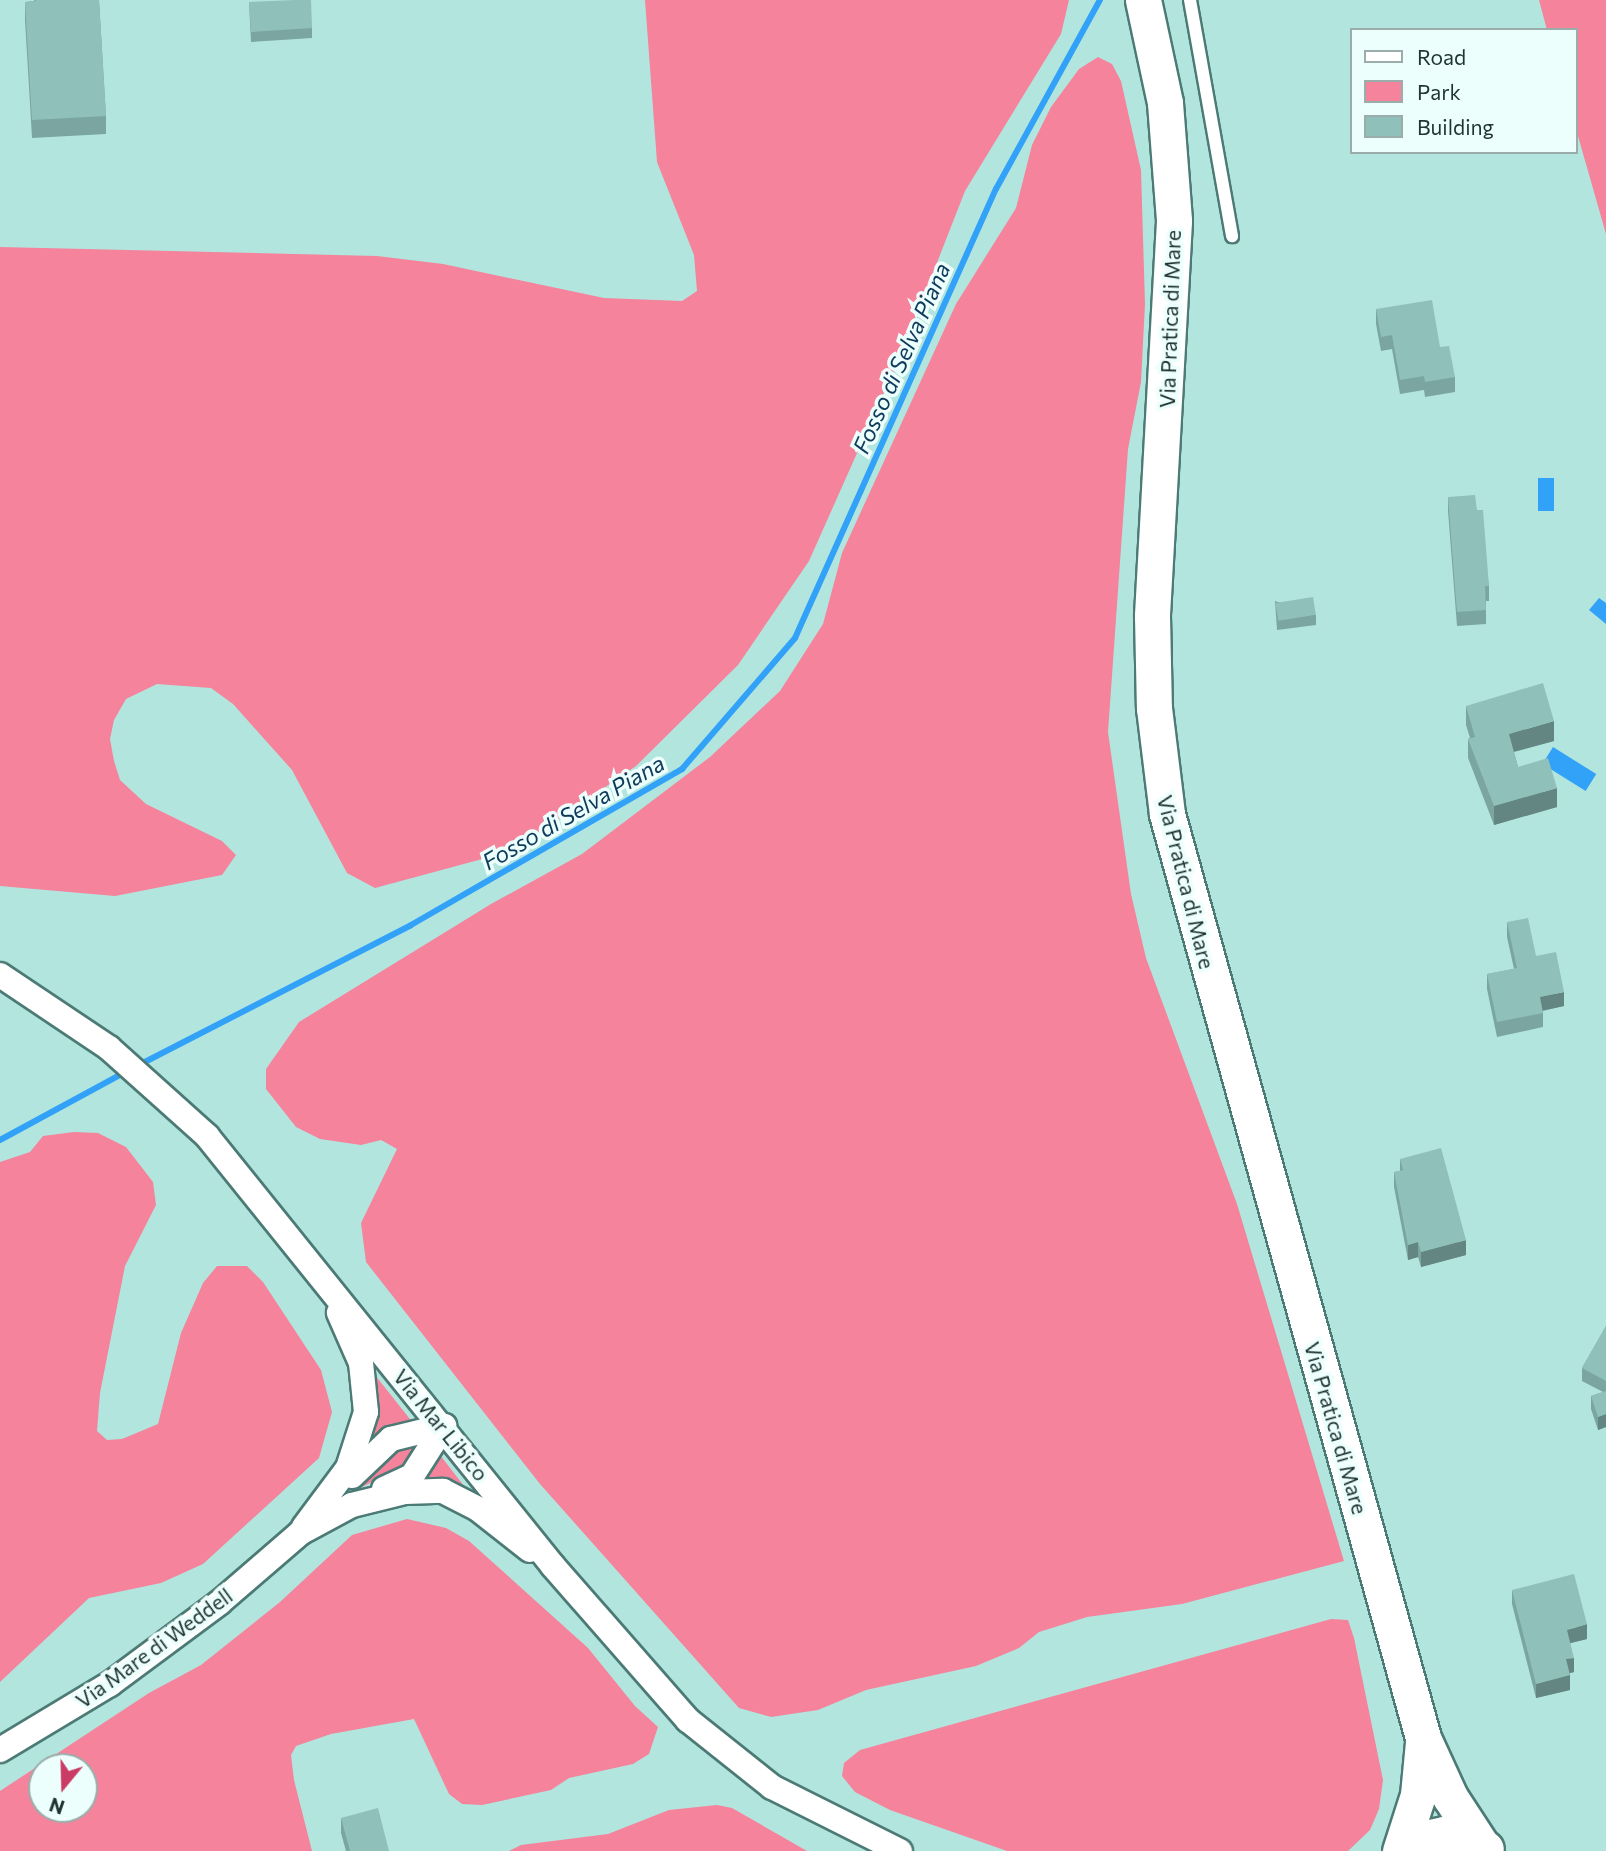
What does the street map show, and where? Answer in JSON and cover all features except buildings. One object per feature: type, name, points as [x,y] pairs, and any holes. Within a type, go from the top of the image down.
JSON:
[{"type":"street","name":"Via Pratica di Mare","points":[[1143,0],[1165,103],[1174,222],[1152,617],[1154,709],[1162,786],[1185,893],[1423,1738],[1450,1797],[1484,1847]]},
{"type":"street","name":"Via Mar Libico","points":[[0,975],[109,1048],[160,1091],[237,1171],[329,1288],[444,1426],[553,1566],[657,1689],[707,1738],[772,1787],[900,1851]]},
{"type":"street","name":"Via Mare di Weddell","points":[[300,1533],[348,1468],[366,1412],[361,1363],[329,1288]]},
{"type":"street","points":[[300,1533],[370,1492],[412,1476],[444,1426]]},
{"type":"street","points":[[300,1533],[371,1454],[391,1439],[444,1426]]},
{"type":"street","name":"Via Mare di Weddell","points":[[0,1750],[51,1722],[162,1646],[300,1533],[364,1501],[405,1492],[443,1491],[478,1508],[553,1566]]},
{"type":"street","name":"Via Pratica di Mare","points":[[1400,1851],[1418,1795],[1423,1738]]},
{"type":"street","points":[[1406,1851],[1425,1838],[1444,1834],[1484,1847]]},
{"type":"lane","points":[[1189,0],[1214,117],[1232,236]]},
{"type":"green space","points":[[645,0],[1069,0],[1061,34],[965,191],[902,352],[809,561],[738,665],[636,766],[512,851],[375,888],[347,873],[292,770],[233,704],[211,688],[157,684],[126,699],[114,720],[110,739],[120,780],[146,804],[222,841],[236,855],[222,875],[115,896],[0,886],[0,247],[377,256],[443,264],[604,298],[682,301],[697,291],[694,255],[657,162]]},
{"type":"green space","points":[[1539,0],[1606,0],[1606,234],[1578,136],[1578,28],[1546,28]]},
{"type":"green space","points":[[1098,57],[1112,64],[1121,81],[1141,170],[1145,304],[1141,382],[1128,449],[1108,732],[1131,894],[1146,958],[1237,1204],[1344,1561],[1182,1604],[1087,1617],[1039,1632],[1019,1648],[976,1666],[866,1690],[818,1710],[771,1717],[739,1708],[540,1484],[366,1262],[361,1223],[397,1149],[381,1140],[361,1145],[320,1139],[296,1127],[266,1089],[266,1069],[299,1022],[491,904],[582,854],[710,757],[780,691],[823,624],[842,553],[956,304],[1016,208],[1032,145],[1051,107],[1079,69]]},
{"type":"green space","points":[[74,1132],[98,1133],[126,1147],[153,1182],[156,1205],[125,1266],[100,1393],[97,1431],[107,1440],[122,1439],[158,1424],[181,1333],[203,1283],[217,1266],[247,1266],[263,1282],[321,1370],[332,1412],[319,1458],[203,1564],[161,1583],[89,1598],[0,1682],[0,1162],[30,1152],[43,1136]]},
{"type":"green space","points":[[375,1375],[413,1423],[371,1445],[368,1442]]},
{"type":"green space","points":[[423,1439],[406,1465],[362,1487],[353,1485],[390,1452]]},
{"type":"green space","points":[[440,1455],[464,1486],[461,1489],[424,1479]]},
{"type":"green space","points":[[407,1519],[446,1528],[469,1541],[588,1648],[635,1706],[658,1727],[649,1754],[633,1764],[569,1778],[551,1790],[482,1805],[462,1804],[449,1794],[414,1719],[331,1734],[296,1746],[291,1755],[294,1780],[312,1851],[0,1851],[0,1791],[28,1773],[28,1823],[98,1823],[98,1753],[58,1753],[149,1693],[201,1665],[280,1602],[352,1535]]},
{"type":"green space","points":[[1331,1619],[1348,1620],[1354,1638],[1383,1780],[1379,1809],[1370,1830],[1348,1851],[1007,1851],[890,1810],[855,1792],[842,1776],[844,1763],[860,1750]]},
{"type":"green space","points":[[717,1805],[732,1808],[807,1851],[509,1851],[521,1845],[608,1834],[669,1810]]},
{"type":"water","points":[[1538,478],[1554,478],[1554,511],[1538,511]]},
{"type":"water","points":[[1599,598],[1606,603],[1606,624],[1589,610]]},
{"type":"water","points":[[1553,747],[1596,774],[1586,791],[1542,764]]},
{"type":"waterway","name":"Fosso di Selva Piana","points":[[137,1066],[411,925],[682,769],[795,638],[996,189],[1100,0]]},
{"type":"waterway","name":"Fosso di Selva Piana","points":[[0,1140],[127,1071]]}]
